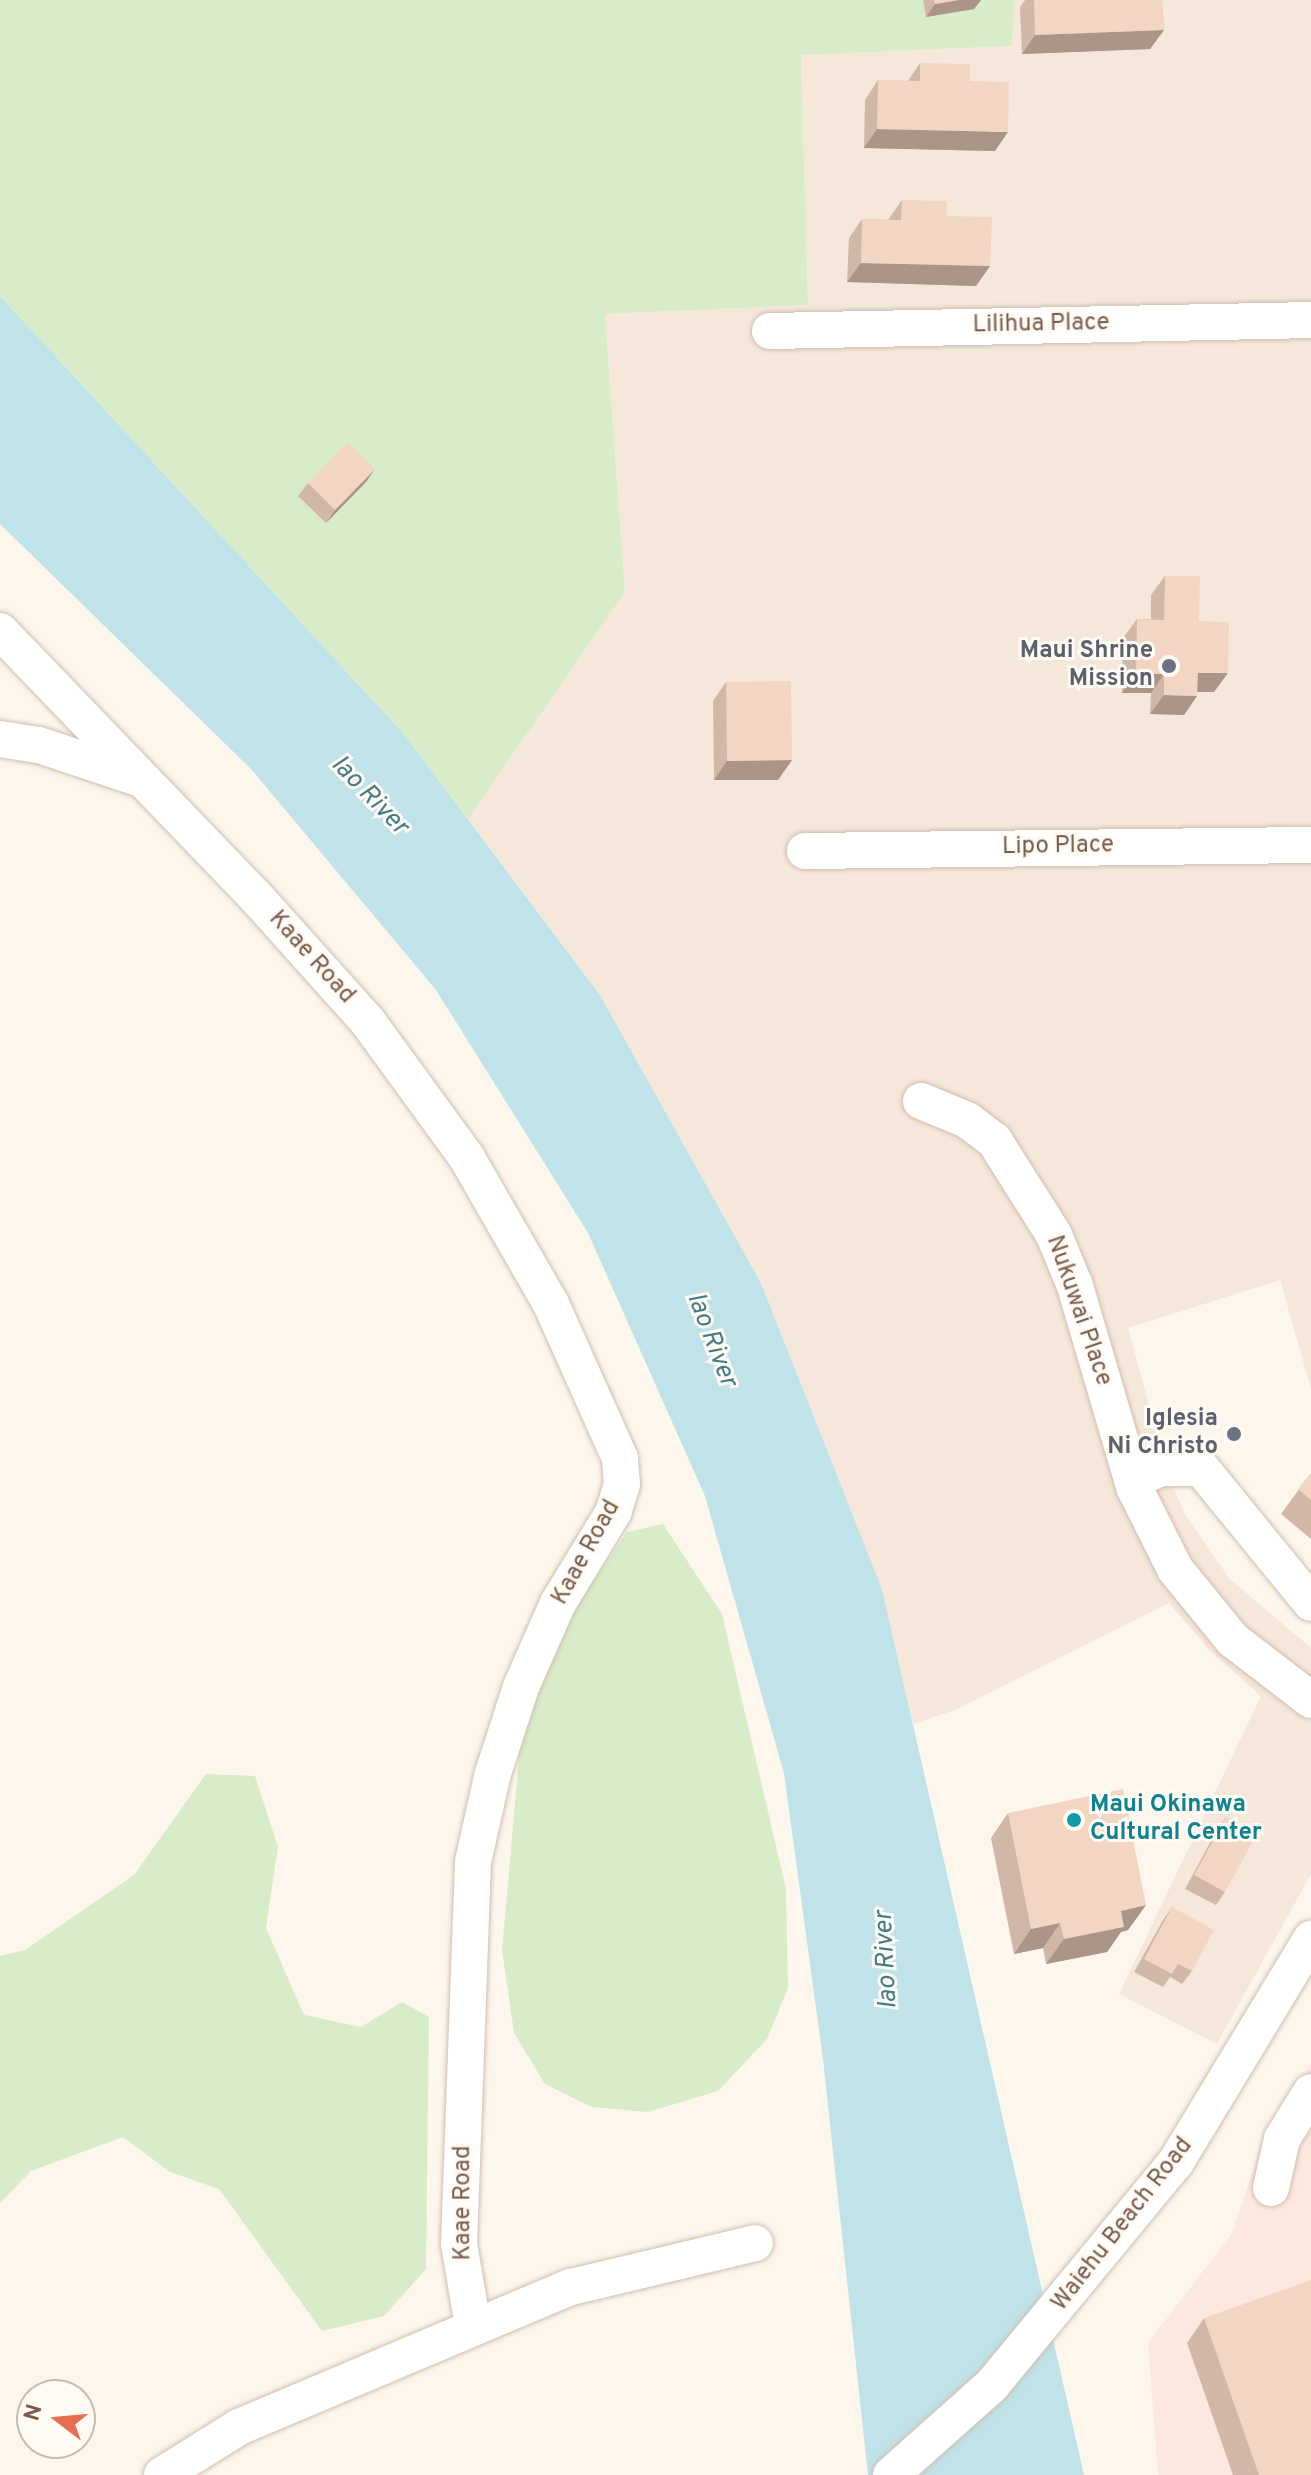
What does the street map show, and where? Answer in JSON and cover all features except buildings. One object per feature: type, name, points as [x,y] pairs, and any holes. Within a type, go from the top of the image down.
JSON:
[{"type":"street","name":"Lilihua Place","points":[[770,331],[1311,320]]},
{"type":"street","name":"Kaae Road","points":[[0,631],[368,1022],[467,1158],[551,1304],[620,1458],[622,1484],[614,1511],[558,1603],[521,1687],[493,1773],[473,1862],[459,2244],[473,2326]]},
{"type":"street","name":"Kaae Road","points":[[0,739],[50,748],[143,780]]},
{"type":"street","name":"Lipo Place","points":[[805,851],[1311,845]]},
{"type":"street","name":"Nukuwai Place","points":[[921,1101],[953,1112],[994,1140],[1054,1235],[1075,1286],[1132,1480],[1152,1529],[1202,1606],[1268,1671],[1311,1700]]},
{"type":"street","points":[[1132,1480],[1162,1468],[1201,1468],[1311,1603]]},
{"type":"street","name":"Waiehu Beach Road","points":[[891,2475],[992,2385],[1080,2283],[1176,2162],[1311,1939]]},
{"type":"street","points":[[1271,2188],[1282,2139],[1311,2092]]},
{"type":"street","points":[[162,2475],[239,2427],[473,2326],[630,2269],[755,2243]]},
{"type":"shaded area","points":[[1014,0],[1311,0],[1311,1389],[1280,1280],[1128,1328],[1169,1478],[1185,1514],[1229,1578],[1311,1648],[1311,1874],[1217,2044],[1119,1994],[1261,1696],[1210,1651],[1169,1603],[958,1709],[913,1724],[882,1589],[761,1283],[600,995],[468,819],[625,592],[605,314],[808,305],[801,55],[1012,46]]},
{"type":"shaded area","points":[[1311,2065],[1311,2475],[1158,2475],[1148,2343],[1232,2233],[1266,2132]]},
{"type":"green space","points":[[0,0],[1014,0],[1012,46],[801,55],[808,305],[605,314],[625,592],[468,819],[403,733],[0,296]]},
{"type":"green space","points":[[663,1524],[722,1614],[786,1889],[788,1988],[767,2039],[718,2091],[648,2112],[591,2107],[545,2084],[514,2033],[502,1950],[520,1748],[544,1653],[627,1532]]},
{"type":"green space","points":[[206,1774],[255,1776],[278,1847],[266,1928],[304,2015],[361,2027],[402,2002],[429,2017],[426,2269],[384,2316],[322,2331],[219,2189],[170,2172],[123,2137],[31,2171],[0,2203],[0,1956],[25,1950],[134,1875]]},
{"type":"water","name":"Iao River","points":[[0,296],[403,733],[600,995],[761,1283],[882,1589],[1084,2475],[868,2475],[823,2059],[784,1773],[705,1496],[588,1233],[436,990],[251,769],[0,524]]},
{"type":"place","name":"Maui Shrine Mission","points":[[1169,666]]},
{"type":"place","name":"Iglesia Ni Christo","points":[[1234,1434]]},
{"type":"place","name":"Maui Okinawa Cultural Center","points":[[1074,1820]]}]
